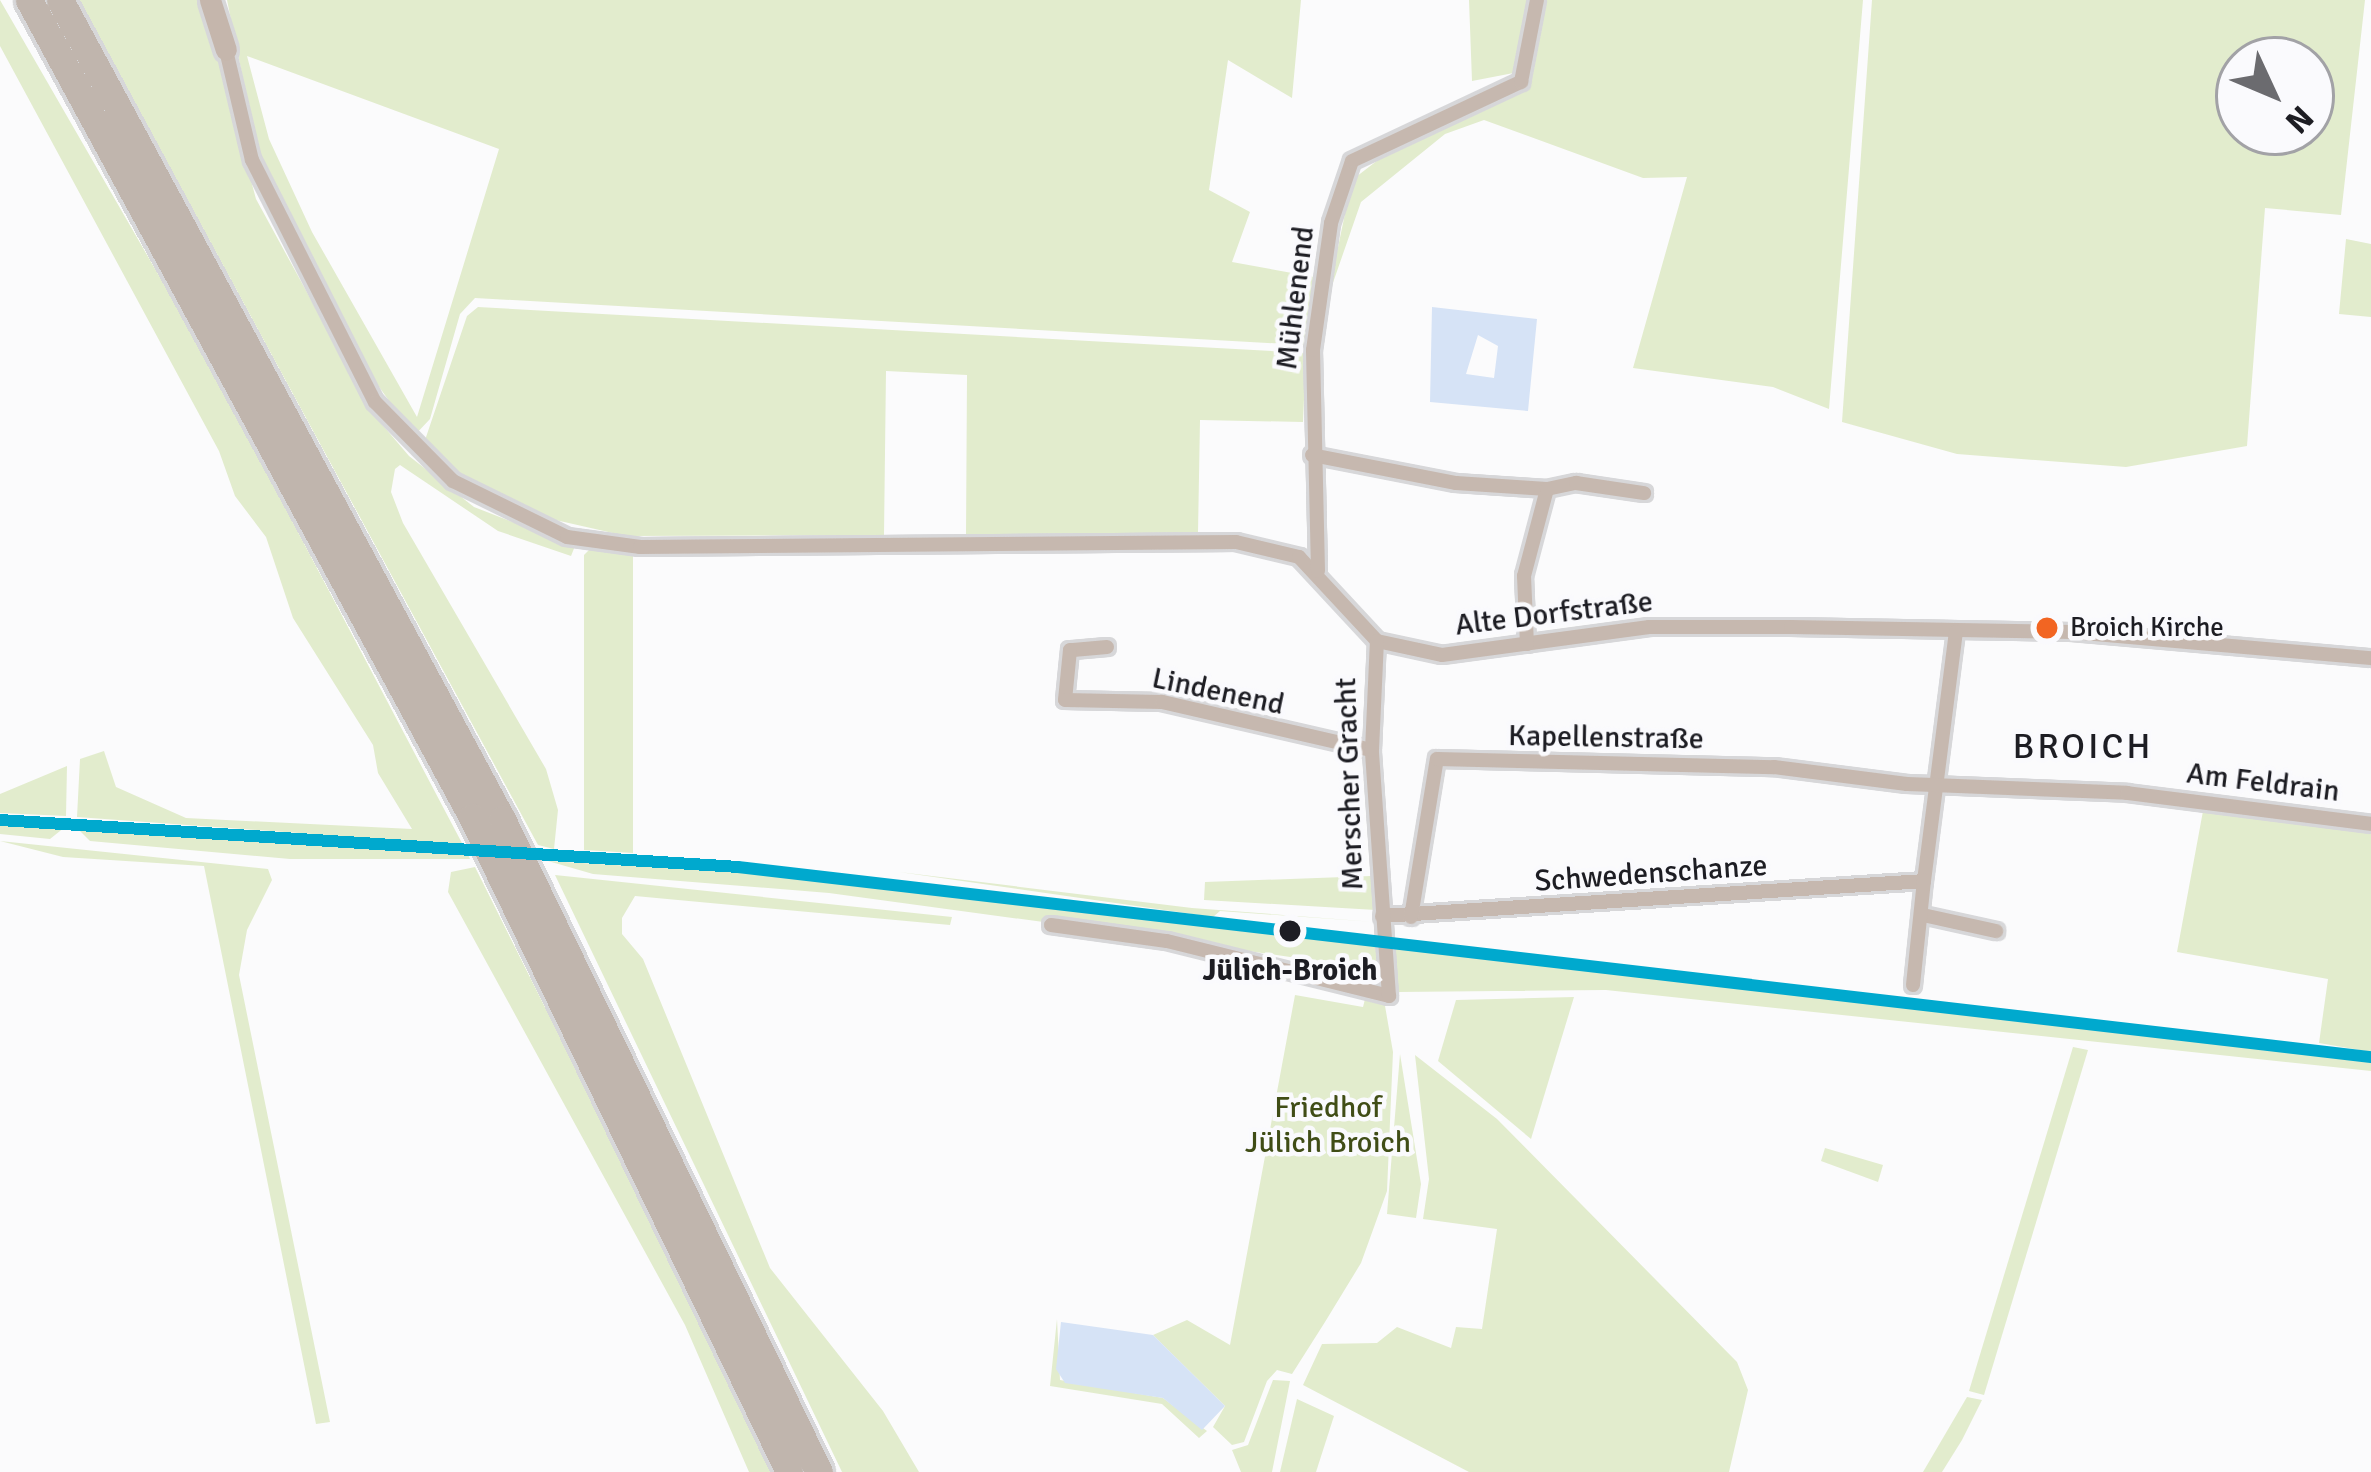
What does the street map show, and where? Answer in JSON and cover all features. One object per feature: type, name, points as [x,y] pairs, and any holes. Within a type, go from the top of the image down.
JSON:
[{"type":"highway","points":[[29,0],[512,895],[789,1472]]},
{"type":"highway","points":[[60,0],[502,819],[819,1472]]},
{"type":"main road","points":[[213,0],[226,50]]},
{"type":"street","name":"Mühlenend","points":[[1318,572],[1313,350],[1330,223],[1352,161],[1521,82],[1537,0]]},
{"type":"street","points":[[226,50],[261,182],[353,364],[397,430],[453,481],[515,518],[567,536],[640,547],[1236,542],[1287,552],[1318,572],[1377,641]]},
{"type":"street","points":[[1312,455],[1456,484],[1547,489],[1576,482],[1644,494]]},
{"type":"street","points":[[1527,644],[1524,576],[1547,489]]},
{"type":"street","name":"Alte Dorfstraße","points":[[1377,641],[1442,655],[1648,627],[2072,632],[2371,658]]},
{"type":"street","points":[[1913,985],[1933,786],[1956,632]]},
{"type":"street","name":"Merscher Gracht","points":[[1051,925],[1167,941],[1389,996],[1372,750],[1377,641]]},
{"type":"street","name":"Lindenend","points":[[1107,647],[1070,650],[1065,700],[1162,702],[1372,750]]},
{"type":"street","name":"Kapellenstraße","points":[[1411,917],[1437,759],[1774,766],[1933,786]]},
{"type":"street","name":"Am Feldrain","points":[[1933,786],[2127,793],[2371,824]]},
{"type":"street","name":"Schwedenschanze","points":[[1382,916],[1924,881]]},
{"type":"street","points":[[1923,915],[1996,931]]},
{"type":"green space","points":[[0,0],[203,352],[463,845],[77,817],[80,759],[104,751],[116,787],[186,818],[412,829],[378,773],[373,745],[293,618],[266,537],[235,496],[219,451],[0,46]]},
{"type":"green space","points":[[79,0],[202,0],[256,199],[374,415],[409,456],[474,507],[575,546],[571,556],[498,531],[400,465],[395,469],[391,492],[403,523],[546,769],[558,810],[554,849],[538,845]]},
{"type":"green space","points":[[227,0],[1301,0],[1292,98],[1228,60],[1209,190],[1250,212],[1232,262],[1314,277],[1305,345],[475,298],[460,314],[430,419],[414,436],[365,367],[259,158]],"holes":[[[247,56],[499,149],[417,417],[312,232],[269,139]]]},
{"type":"green space","points":[[1469,0],[1533,0],[1524,71],[1472,81]]},
{"type":"green space","points":[[1542,0],[1863,0],[1829,409],[1773,387],[1633,368],[1687,177],[1643,178],[1484,120],[1445,134],[1361,202],[1327,300],[1352,180],[1391,150],[1527,83]]},
{"type":"green space","points":[[1872,0],[2365,0],[2341,215],[2265,208],[2247,446],[2126,467],[1957,454],[1842,422]]},
{"type":"green space","points":[[2346,239],[2371,244],[2371,317],[2339,314]]},
{"type":"green space","points":[[478,307],[1306,353],[1303,422],[1200,420],[1198,533],[966,535],[967,375],[886,371],[884,535],[626,536],[529,514],[476,487],[423,446],[467,316]]},
{"type":"green space","points":[[593,546],[633,553],[633,853],[584,850],[584,555]]},
{"type":"green space","points":[[67,766],[66,816],[0,813],[0,794]]},
{"type":"green space","points":[[2203,811],[2371,829],[2371,1052],[2319,1043],[2328,979],[2177,952]]},
{"type":"green space","points":[[0,823],[65,827],[50,839],[0,834]]},
{"type":"green space","points":[[78,829],[467,852],[470,859],[290,859],[90,841]]},
{"type":"green space","points":[[0,841],[268,869],[272,880],[247,930],[239,975],[330,1422],[316,1424],[204,866],[63,857]]},
{"type":"green space","points":[[548,861],[751,873],[1378,944],[1379,966],[1360,979],[1357,967],[1168,939],[829,893],[593,874]]},
{"type":"green space","points":[[475,867],[694,1306],[771,1472],[749,1472],[685,1325],[448,892],[451,872]]},
{"type":"green space","points":[[899,872],[1192,908],[1375,922],[1220,911],[1213,917]]},
{"type":"green space","points":[[555,875],[952,917],[950,925],[635,896],[622,918],[622,934],[643,959],[770,1268],[883,1411],[919,1472],[842,1472]]},
{"type":"green space","points":[[1371,876],[1376,910],[1204,900],[1205,882]]},
{"type":"green space","points":[[1394,946],[2371,1062],[2371,1071],[1606,990],[1398,992]]},
{"type":"green space","name":"Friedhof Jülich Broich","points":[[1295,995],[1363,1007],[1366,995],[1384,1000],[1393,1052],[1387,1191],[1361,1263],[1325,1322],[1292,1374],[1277,1370],[1267,1381],[1244,1442],[1232,1445],[1213,1427],[1225,1406],[1153,1335],[1187,1320],[1230,1345]]},
{"type":"green space","points":[[1574,997],[1531,1139],[1438,1061],[1456,1000]]},
{"type":"green space","points":[[2073,1047],[2088,1050],[1984,1395],[1969,1391]]},
{"type":"green space","points":[[1400,1054],[1421,1184],[1416,1218],[1387,1214]]},
{"type":"green space","points":[[1415,1055],[1497,1119],[1737,1362],[1748,1390],[1729,1472],[1469,1472],[1303,1385],[1322,1344],[1377,1343],[1397,1327],[1451,1348],[1456,1327],[1482,1329],[1497,1229],[1423,1219],[1429,1179]]},
{"type":"green space","points":[[1825,1148],[1883,1165],[1878,1182],[1821,1161]]},
{"type":"green space","points":[[1057,1319],[1060,1380],[1163,1398],[1207,1431],[1199,1438],[1162,1404],[1050,1386]]},
{"type":"green space","points":[[1273,1380],[1290,1381],[1272,1472],[1241,1472],[1232,1450],[1248,1445]]},
{"type":"green space","points":[[1967,1397],[1982,1400],[1962,1440],[1942,1472],[1923,1472]]},
{"type":"green space","points":[[1297,1399],[1334,1416],[1316,1472],[1280,1472]]},
{"type":"water","points":[[1432,307],[1537,319],[1528,411],[1430,402]],"holes":[[[1478,335],[1498,346],[1494,378],[1466,374]]]},
{"type":"water","points":[[1061,1322],[1153,1335],[1225,1406],[1202,1430],[1163,1398],[1065,1383],[1056,1369]]},
{"type":"transit line","points":[[0,820],[738,867],[2371,1057]]},
{"type":"place","name":"Broich Kirche","points":[[2047,628]]},
{"type":"place","name":"Jülich-Broich","points":[[1290,931]]},
{"type":"district","name":"BROICH","points":[[2083,747]]}]
